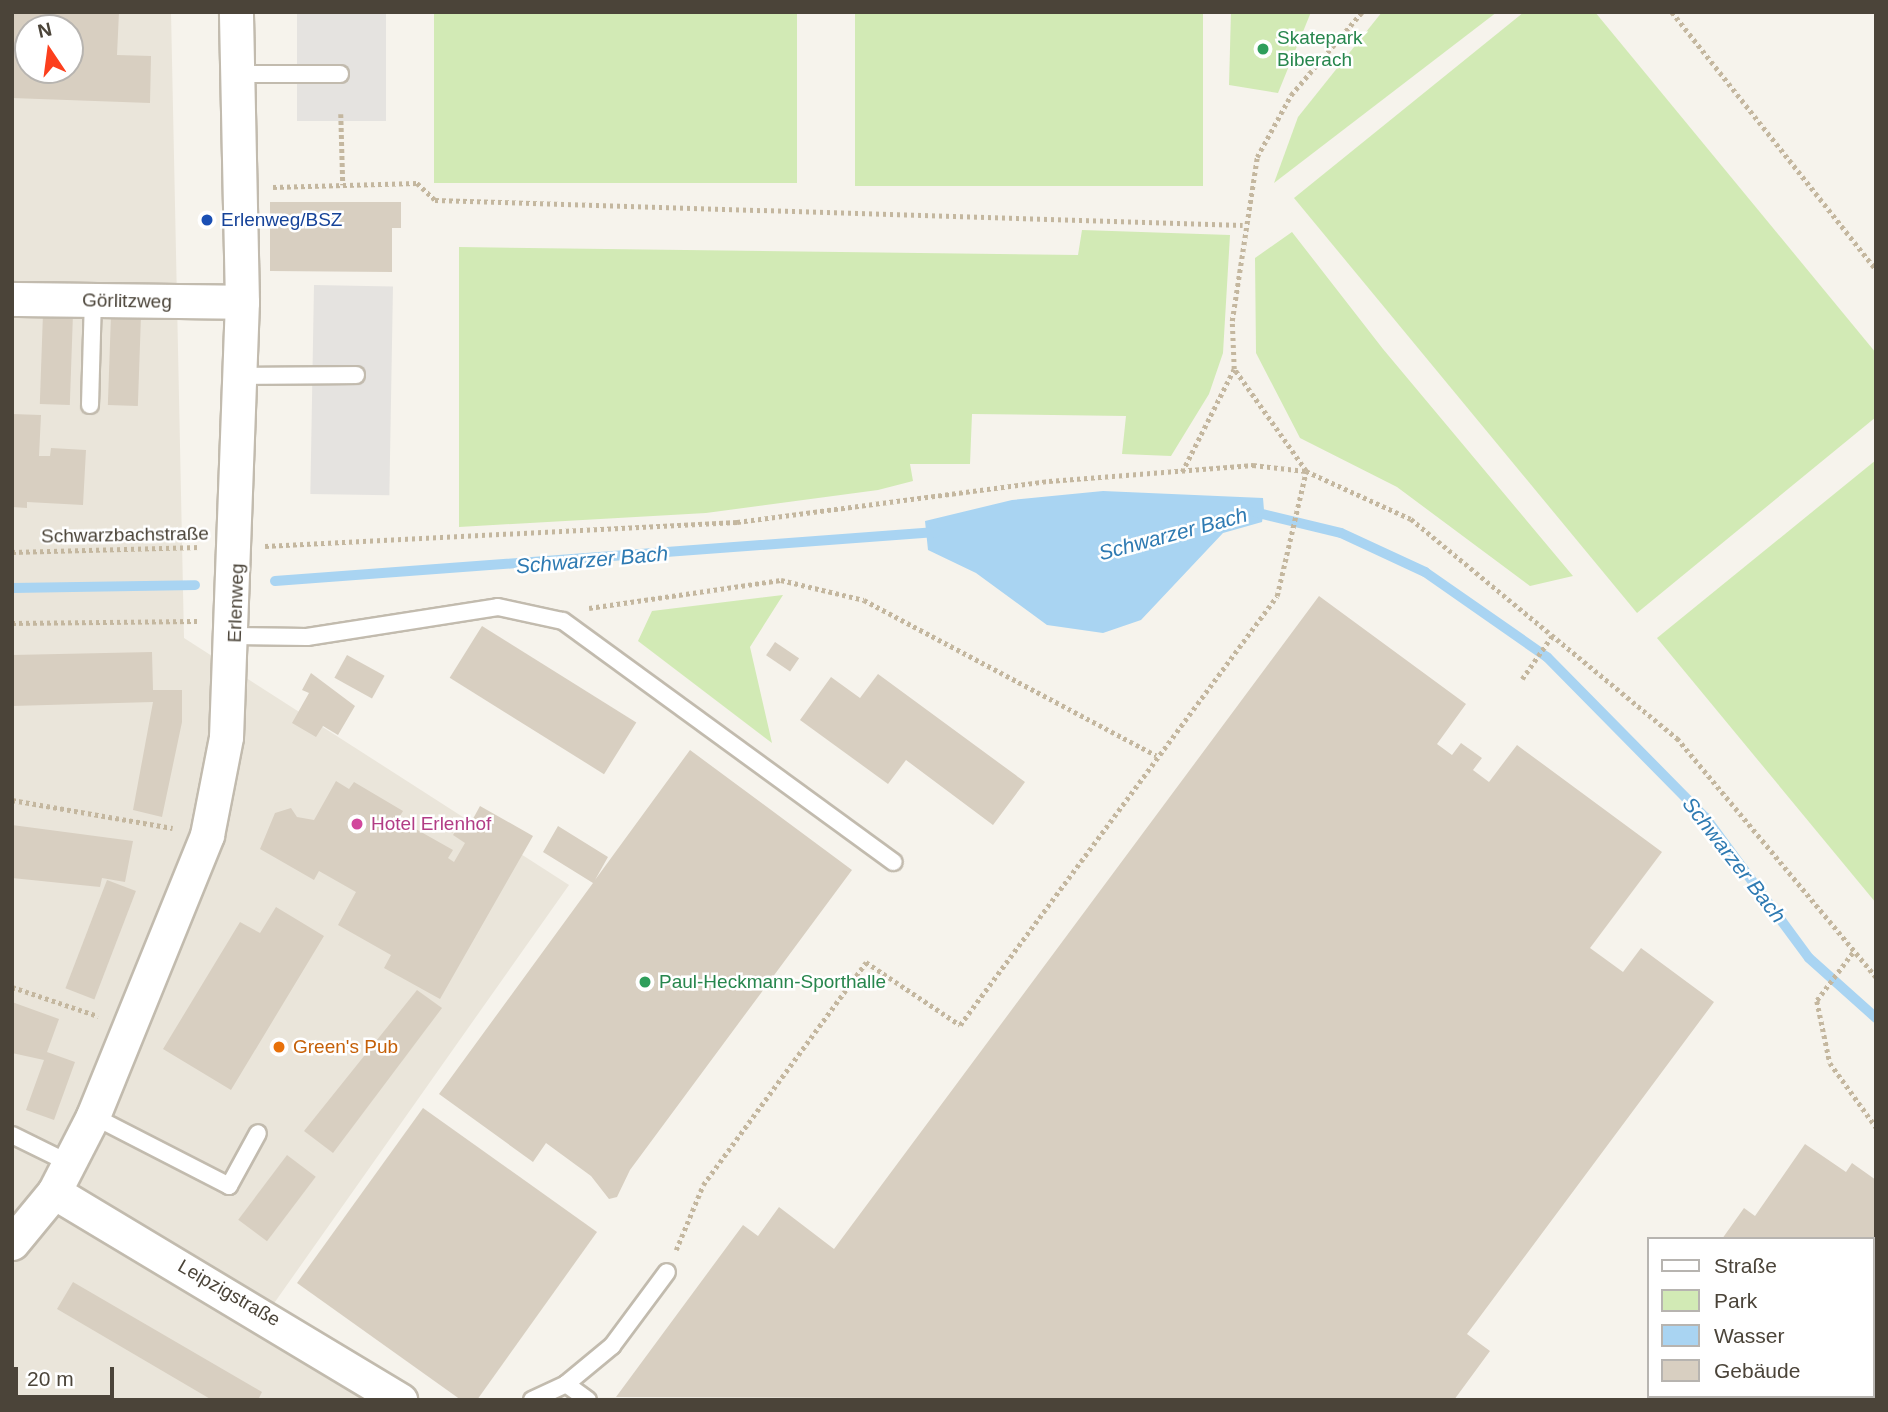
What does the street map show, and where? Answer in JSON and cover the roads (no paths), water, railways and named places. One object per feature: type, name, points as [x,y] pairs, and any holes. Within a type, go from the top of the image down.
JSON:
[{"type":"street","name":"Erlenweg","points":[[12,1243],[62,1178],[93,1116],[131,1027],[207,835],[226,737],[238,546],[242,302],[236,12]]},
{"type":"street","name":"Görlitzweg","points":[[12,299],[242,302]]},
{"type":"street","name":"Leipzigstraße","points":[[62,1178],[400,1400]]},
{"type":"lane","points":[[238,74],[340,74]]},
{"type":"lane","points":[[90,405],[93,300]]},
{"type":"lane","points":[[240,376],[356,376]]},
{"type":"lane","points":[[234,628],[307,637],[498,607],[563,621],[894,862]]},
{"type":"lane","points":[[93,1116],[229,1186],[258,1133]]},
{"type":"lane","points":[[12,1135],[62,1178]]},
{"type":"lane","points":[[532,1400],[566,1384],[612,1346],[667,1272]]},
{"type":"lane","points":[[566,1384],[588,1400]]},
{"type":"water","points":[[1103,491],[1263,498],[1264,510],[1262,522],[1223,533],[1141,620],[1103,633],[1047,625],[976,573],[928,550],[925,521],[1012,500]]},
{"type":"waterway","name":"Schwarzer Bach","points":[[1254,512],[1341,533],[1425,572],[1547,657],[1705,817],[1809,958],[1876,1018]]},
{"type":"waterway","name":"Schwarzer Bach","points":[[275,581],[936,532]]},
{"type":"waterway","name":"Schwarzer Bach","points":[[12,588],[195,585]]},
{"type":"place","name":"Skatepark Biberach","points":[[1263,49]]},
{"type":"place","name":"Erlenweg/BSZ","points":[[207,220]]},
{"type":"place","name":"Hotel Erlenhof","points":[[357,824]]},
{"type":"place","name":"Paul-Heckmann-Sporthalle","points":[[645,982]]},
{"type":"place","name":"Green's Pub","points":[[279,1047]]}]
